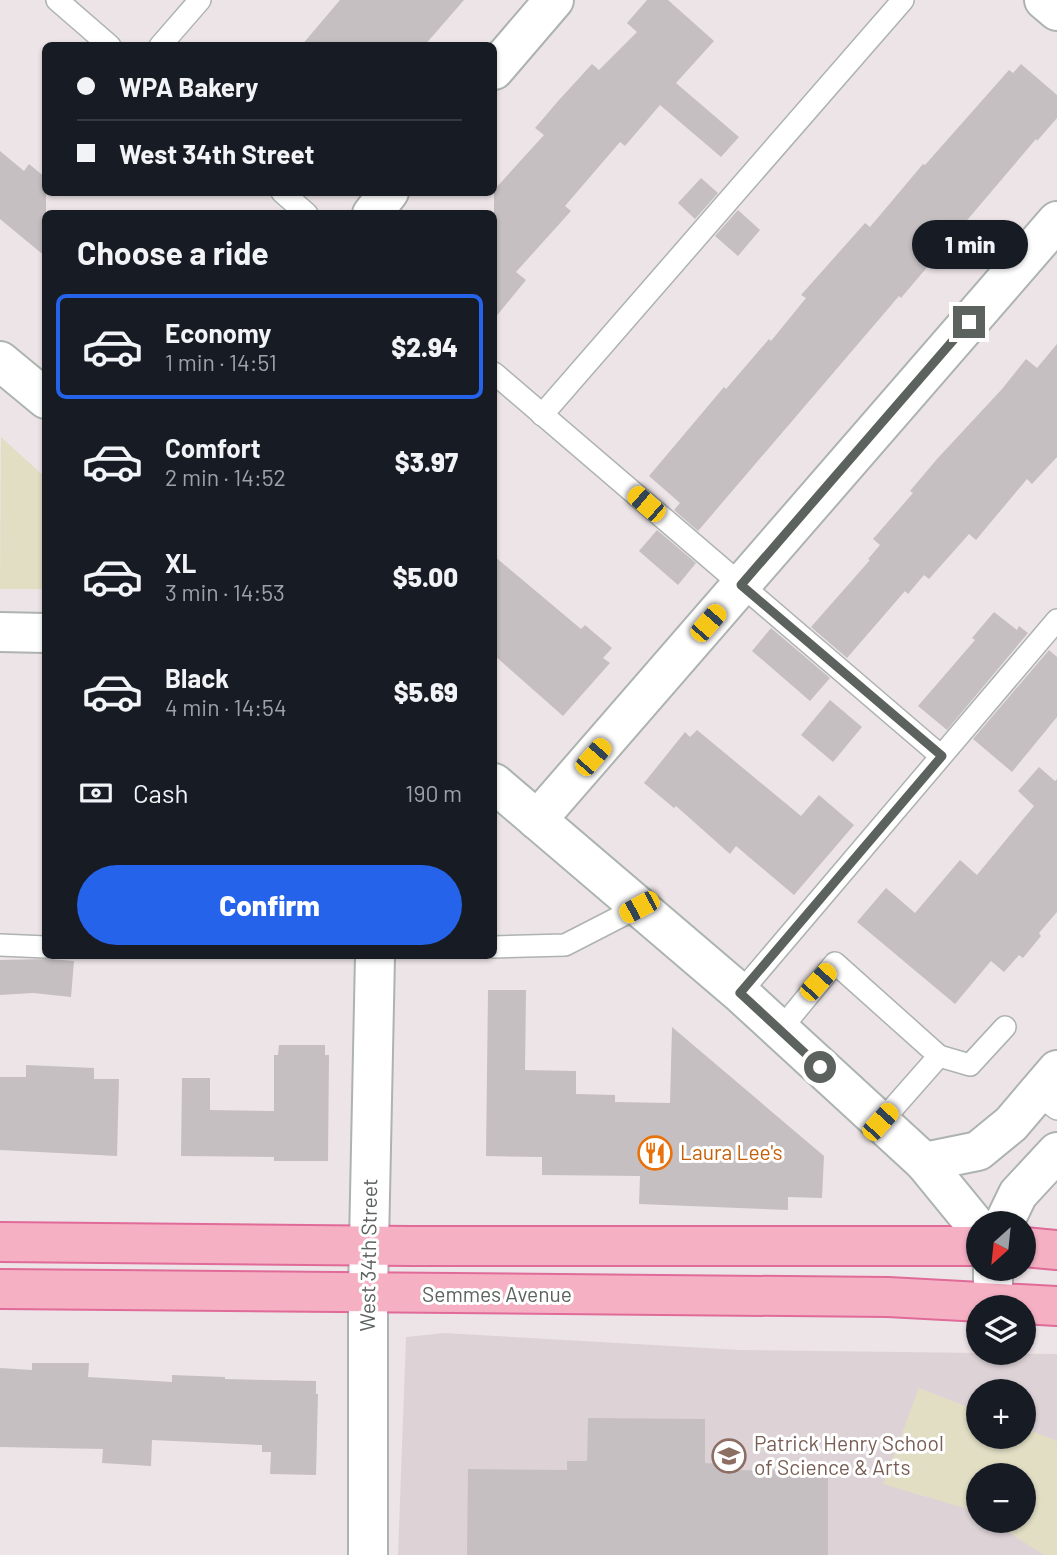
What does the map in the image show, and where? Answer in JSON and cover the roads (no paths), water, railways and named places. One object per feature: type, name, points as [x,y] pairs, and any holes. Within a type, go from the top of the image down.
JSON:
[{"type":"main road","points":[[0,1242],[966,1246]]},
{"type":"main road","points":[[1036,1248],[1057,1250]]},
{"type":"main road","name":"Semmes Avenue","points":[[0,1289],[325,1294],[368,1292],[424,1295],[888,1297],[993,1286],[1057,1306]]},
{"type":"street","points":[[497,67],[554,0]]},
{"type":"street","points":[[1044,0],[1057,11]]},
{"type":"street","points":[[375,210],[387,196]]},
{"type":"street","points":[[537,820],[1057,221]]},
{"type":"street","points":[[1,362],[42,396]]},
{"type":"street","points":[[0,632],[42,633]]},
{"type":"street","points":[[497,786],[740,993],[924,1162],[966,1213]]},
{"type":"street","name":"West 34th Street","points":[[368,1555],[368,1292],[374,959]]},
{"type":"street","points":[[924,1162],[978,1151],[1050,1091]]},
{"type":"street","points":[[1010,1211],[1018,1194],[1057,1152]]},
{"type":"lane","points":[[57,0],[105,42]]},
{"type":"lane","points":[[163,42],[200,0]]},
{"type":"lane","points":[[542,415],[902,0]]},
{"type":"lane","points":[[287,196],[302,210]]},
{"type":"lane","points":[[497,376],[942,756]]},
{"type":"lane","points":[[740,993],[1057,620]]},
{"type":"lane","points":[[497,947],[565,945],[639,907]]},
{"type":"lane","points":[[0,945],[42,947]]},
{"type":"lane","points":[[780,1030],[835,963],[939,1056],[970,1065],[1005,1027]]},
{"type":"lane","points":[[880,1122],[939,1056]]},
{"type":"place","name":"Laura Lee's","points":[[655,1153]]},
{"type":"place","name":"Patrick Henry School of Science & Arts","points":[[729,1456]]}]
